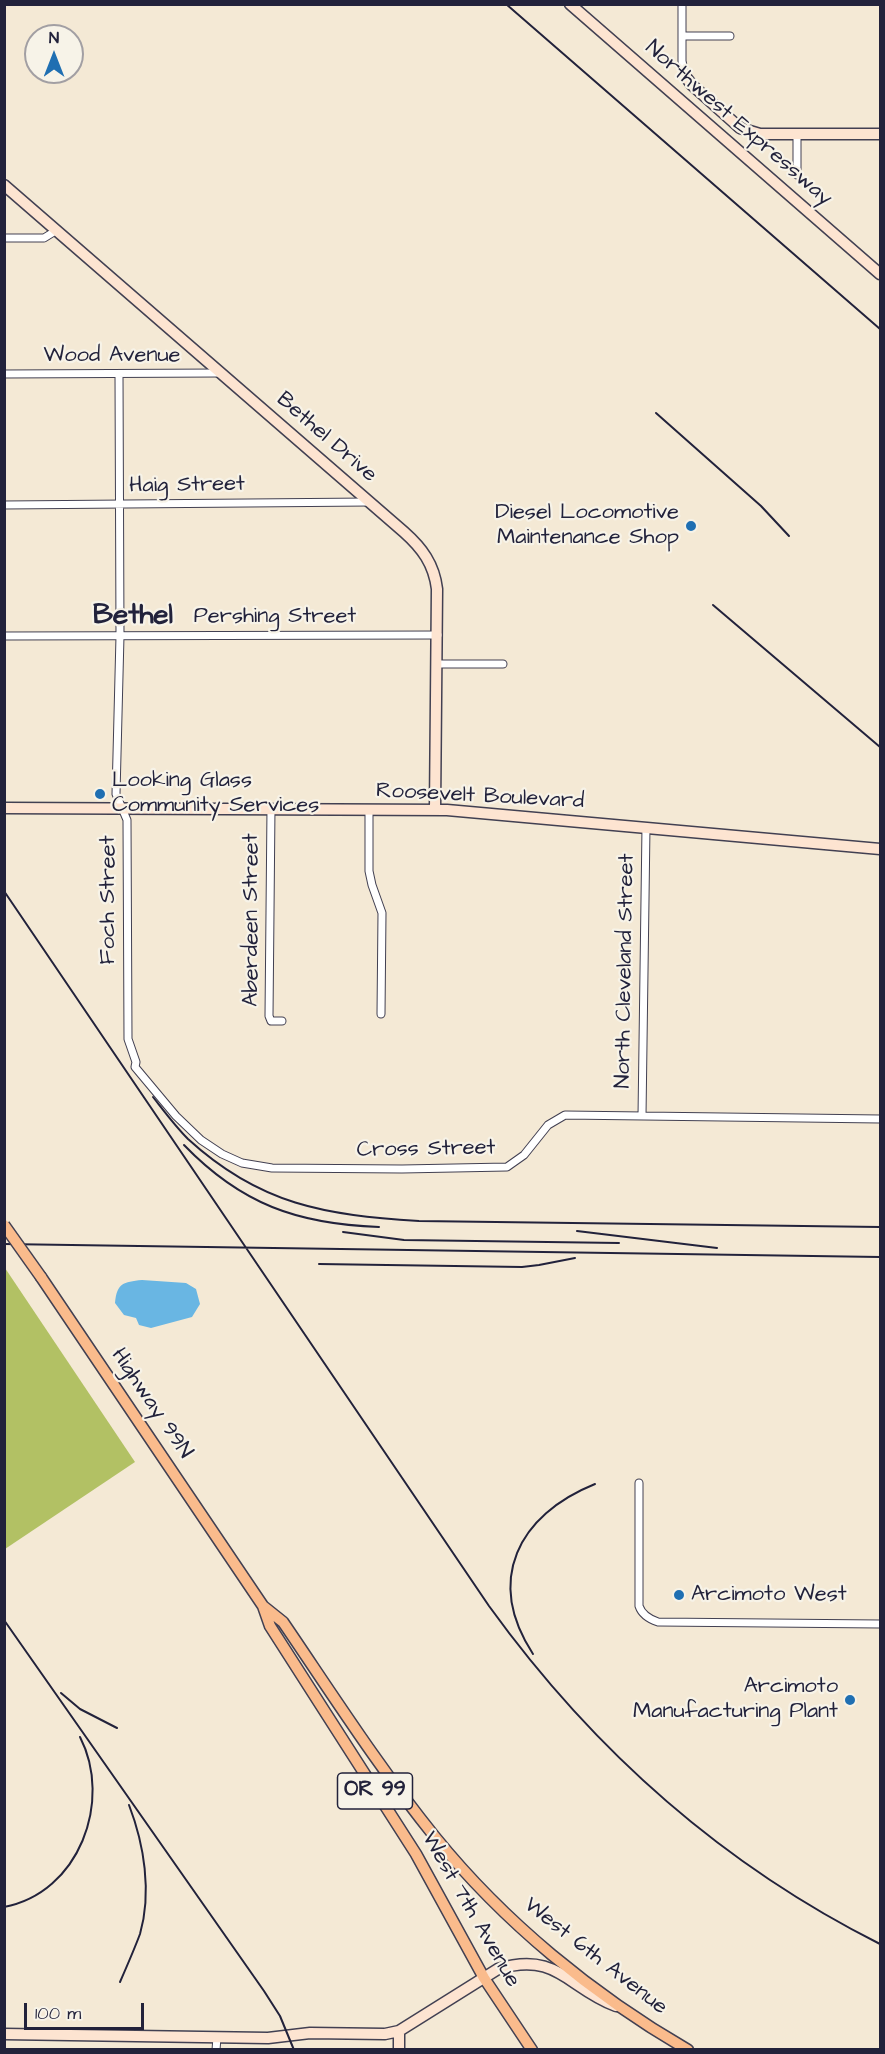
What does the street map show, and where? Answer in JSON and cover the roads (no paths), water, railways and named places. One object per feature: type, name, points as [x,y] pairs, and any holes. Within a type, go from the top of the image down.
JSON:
[{"type":"main road","name":"Highway 99N","points":[[4,1225],[263,1606]]},
{"type":"main road","name":"West 7th Avenue","points":[[263,1606],[270,1626],[416,1854],[484,1978],[532,2049]]},
{"type":"main road","name":"West 6th Avenue","points":[[263,1606],[283,1622],[403,1795],[435,1837],[473,1880],[550,1953],[625,2009],[688,2049]]},
{"type":"street","name":"Northwest Expressway","points":[[570,4],[880,274]]},
{"type":"street","points":[[682,4],[682,61],[685,76],[740,128],[760,134],[880,134]]},
{"type":"street","points":[[682,36],[730,36]]},
{"type":"street","points":[[797,134],[797,176]]},
{"type":"street","name":"Bethel Drive","points":[[4,185],[416,542],[430,561],[437,589],[438,635],[435,809]]},
{"type":"street","points":[[4,238],[44,238],[57,231]]},
{"type":"street","name":"Wood Avenue","points":[[4,374],[220,373]]},
{"type":"street","name":"Foch Street","points":[[119,374],[120,636],[116,794],[127,820],[128,1039],[136,1062],[135,1067]]},
{"type":"street","name":"Haig Street","points":[[4,505],[370,502]]},
{"type":"street","name":"Pershing Street","points":[[4,636],[438,635]]},
{"type":"street","points":[[437,664],[503,664]]},
{"type":"street","name":"Roosevelt Boulevard","points":[[4,808],[435,809],[880,849]]},
{"type":"street","name":"Aberdeen Street","points":[[271,808],[269,1016],[271,1021],[282,1021]]},
{"type":"street","points":[[369,809],[370,877],[382,913],[381,1014]]},
{"type":"street","name":"North Cleveland Street","points":[[642,1116],[646,827]]},
{"type":"street","name":"Cross Street","points":[[135,1067],[176,1116],[201,1140],[222,1154],[242,1162],[272,1168],[507,1167],[524,1155],[548,1125],[565,1115],[880,1119]]},
{"type":"street","points":[[639,1483],[639,1599],[641,1611],[645,1615],[658,1622],[880,1624]]},
{"type":"street","points":[[4,2034],[268,2038],[310,2033],[386,2034],[399,2031],[484,1978],[515,1964],[534,1964],[551,1968],[597,1999],[625,2009]]},
{"type":"street","points":[[399,2031],[399,2049]]},
{"type":"street","points":[[216,2049],[217,2037]]},
{"type":"water","points":[[142,1280],[186,1283],[196,1289],[200,1304],[192,1317],[151,1328],[139,1325],[136,1318],[124,1315],[115,1303],[119,1287]]},
{"type":"railway","points":[[506,4],[880,329]]},
{"type":"railway","points":[[656,413],[761,506],[789,536]]},
{"type":"railway","points":[[713,605],[880,747]]},
{"type":"railway","points":[[4,891],[489,1606],[529,1659],[616,1755],[714,1840],[766,1878],[880,1944]]},
{"type":"railway","points":[[153,1097],[188,1139],[241,1179],[268,1192],[324,1210],[419,1221],[880,1227]]},
{"type":"railway","points":[[184,1145],[227,1182],[272,1207],[322,1221],[379,1227]]},
{"type":"railway","points":[[577,1231],[717,1248]]},
{"type":"railway","points":[[343,1232],[404,1240],[619,1243]]},
{"type":"railway","points":[[4,1244],[880,1257]]},
{"type":"railway","points":[[319,1264],[522,1267],[575,1258]]},
{"type":"railway","points":[[533,1654],[519,1627],[512,1601],[511,1576],[517,1553],[529,1532],[546,1513],[568,1497],[595,1484]]},
{"type":"railway","points":[[4,1620],[264,1991],[280,2016],[294,2050]]},
{"type":"railway","points":[[61,1693],[80,1709],[117,1728]]},
{"type":"railway","points":[[4,1907],[30,1898],[52,1884],[70,1864],[82,1841],[90,1815],[93,1789],[89,1762],[80,1737]]},
{"type":"railway","points":[[120,1982],[140,1934],[144,1918],[146,1885],[139,1836],[129,1805]]},
{"type":"place","name":"Diesel Locomotive Maintenance Shop","points":[[691,526]]},
{"type":"place","name":"Looking Glass Community Services","points":[[100,794]]},
{"type":"place","name":"Arcimoto West","points":[[679,1595]]},
{"type":"place","name":"Arcimoto Manufacturing Plant","points":[[850,1700]]},
{"type":"district","name":"Bethel","points":[[133,617]]}]
